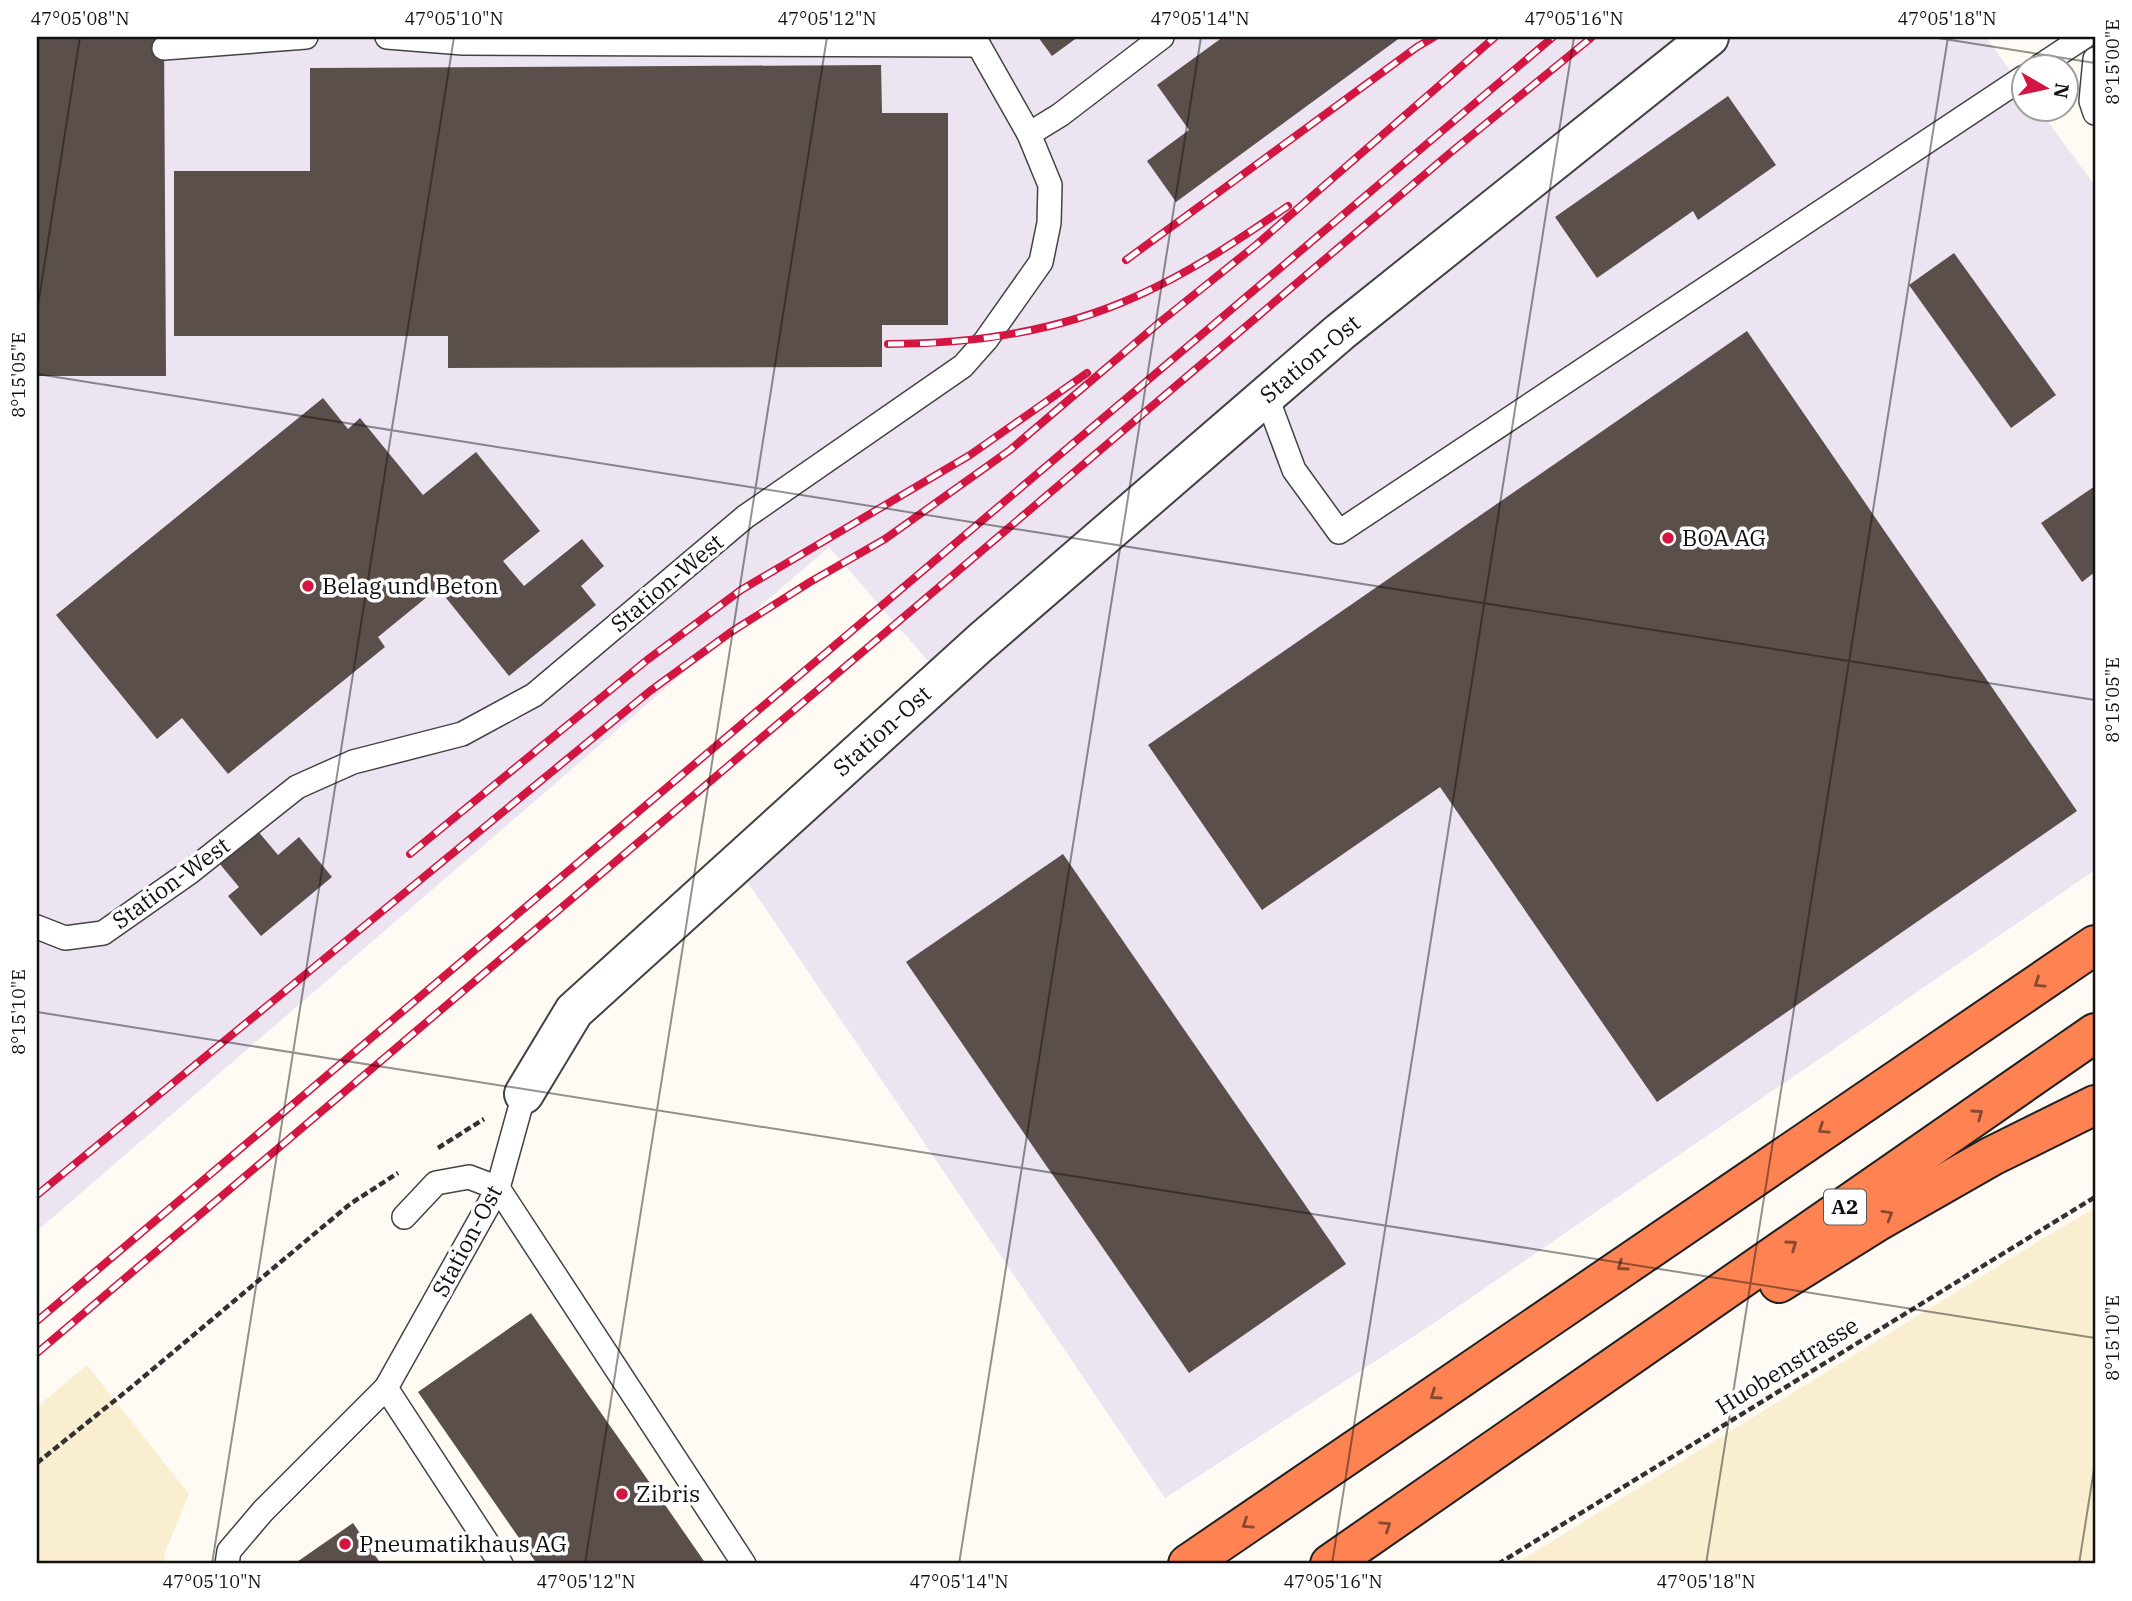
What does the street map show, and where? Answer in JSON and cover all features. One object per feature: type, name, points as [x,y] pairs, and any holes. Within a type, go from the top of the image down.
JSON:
[{"type":"highway","points":[[1188,1564],[1678,1227],[2095,945]]},
{"type":"highway","name":"A2","points":[[1330,1564],[2095,1033]]},
{"type":"highway","points":[[1595,1382],[1734,1312],[1880,1220],[1992,1156],[2095,1105]]},
{"type":"street","name":"Station-Ost","points":[[524,1094],[574,1011],[980,643],[1340,332],[1709,37]]},
{"type":"lane","points":[[164,48],[306,37]]},
{"type":"lane","points":[[387,37],[463,43],[976,41]]},
{"type":"lane","points":[[1028,134],[1060,115],[1161,37]]},
{"type":"lane","points":[[2061,52],[2084,37]]},
{"type":"lane","name":"Station-West","points":[[37,927],[65,938],[103,933],[190,872],[297,787],[353,762],[462,734],[534,695],[745,517],[963,366],[986,340],[1041,262],[1049,223],[1050,185],[1028,134],[976,41]]},
{"type":"lane","points":[[2095,59],[2091,101],[2095,113]]},
{"type":"lane","points":[[1266,396],[1294,470],[1339,532],[2010,86]]},
{"type":"lane","name":"Station-Ost","points":[[227,1564],[229,1551],[263,1511],[386,1388],[498,1188],[524,1094]]},
{"type":"lane","points":[[404,1217],[436,1183],[469,1177],[498,1188],[744,1564]]},
{"type":"lane","points":[[386,1388],[501,1564]]},
{"type":"path","points":[[431,1153],[524,1094]]},
{"type":"path","points":[[37,1463],[349,1204],[408,1167]]},
{"type":"path","name":"Huobenstrasse","points":[[1498,1564],[2095,1198]]},
{"type":"shaded area","points":[[37,37],[1986,37],[2010,70],[2010,122],[2048,122],[2095,186],[2095,870],[1431,1325],[1165,1498],[727,852],[929,662],[829,547],[37,1231]]},
{"type":"shaded area","points":[[2095,1208],[2095,1564],[1515,1564],[2047,1236]]},
{"type":"shaded area","points":[[87,1365],[189,1494],[164,1555],[165,1564],[37,1564],[37,1407]]},
{"type":"building","points":[[37,37],[164,37],[166,376],[37,376]]},
{"type":"building","points":[[1038,37],[1078,37],[1052,56]]},
{"type":"building","points":[[1223,37],[1401,37],[1176,202],[1147,161],[1189,130],[1157,85]]},
{"type":"building","points":[[881,65],[882,113],[948,113],[948,325],[882,325],[882,367],[448,368],[448,336],[174,336],[174,171],[310,171],[310,68]]},
{"type":"building","points":[[1728,96],[1776,165],[1698,220],[1693,211],[1597,278],[1555,217]]},
{"type":"building","points":[[1954,253],[2056,395],[2011,428],[1909,285]]},
{"type":"building","name":"BOA AG","points":[[1747,331],[2077,811],[1657,1102],[1440,787],[1262,910],[1148,745]]},
{"type":"building","name":"Belag und Beton","points":[[323,398],[348,429],[360,418],[423,495],[476,452],[540,531],[503,561],[524,586],[582,539],[604,566],[581,586],[596,605],[509,676],[438,588],[378,637],[385,647],[228,774],[182,718],[157,739],[56,615]]},
{"type":"building","points":[[2095,486],[2095,572],[2082,582],[2041,523]]},
{"type":"building","points":[[257,830],[278,855],[299,837],[332,877],[261,936],[228,896],[239,887],[219,863]]},
{"type":"building","points":[[1063,854],[1346,1264],[1189,1373],[906,962]]},
{"type":"building","points":[[531,1313],[706,1564],[537,1564],[418,1392]]},
{"type":"building","name":"Pneumatikhaus AG","points":[[353,1523],[381,1564],[294,1564]]},
{"type":"railway","points":[[1126,260],[1434,37]]},
{"type":"railway","points":[[37,1195],[650,691],[731,632],[885,539],[1010,450],[1160,322],[1256,245],[1495,37]]},
{"type":"railway","points":[[37,1321],[1553,37]]},
{"type":"railway","points":[[37,1353],[1450,153],[1592,37]]},
{"type":"railway","points":[[888,344],[952,342],[1015,334],[1077,319],[1157,287],[1196,266],[1288,206]]},
{"type":"railway","points":[[410,854],[647,660],[741,590],[970,455],[1087,373]]},
{"type":"place","name":"BOA AG","points":[[1668,538]]},
{"type":"place","name":"Belag und Beton","points":[[308,586]]},
{"type":"place","name":"Zibris","points":[[622,1494]]},
{"type":"place","name":"Pneumatikhaus AG","points":[[345,1544]]}]
